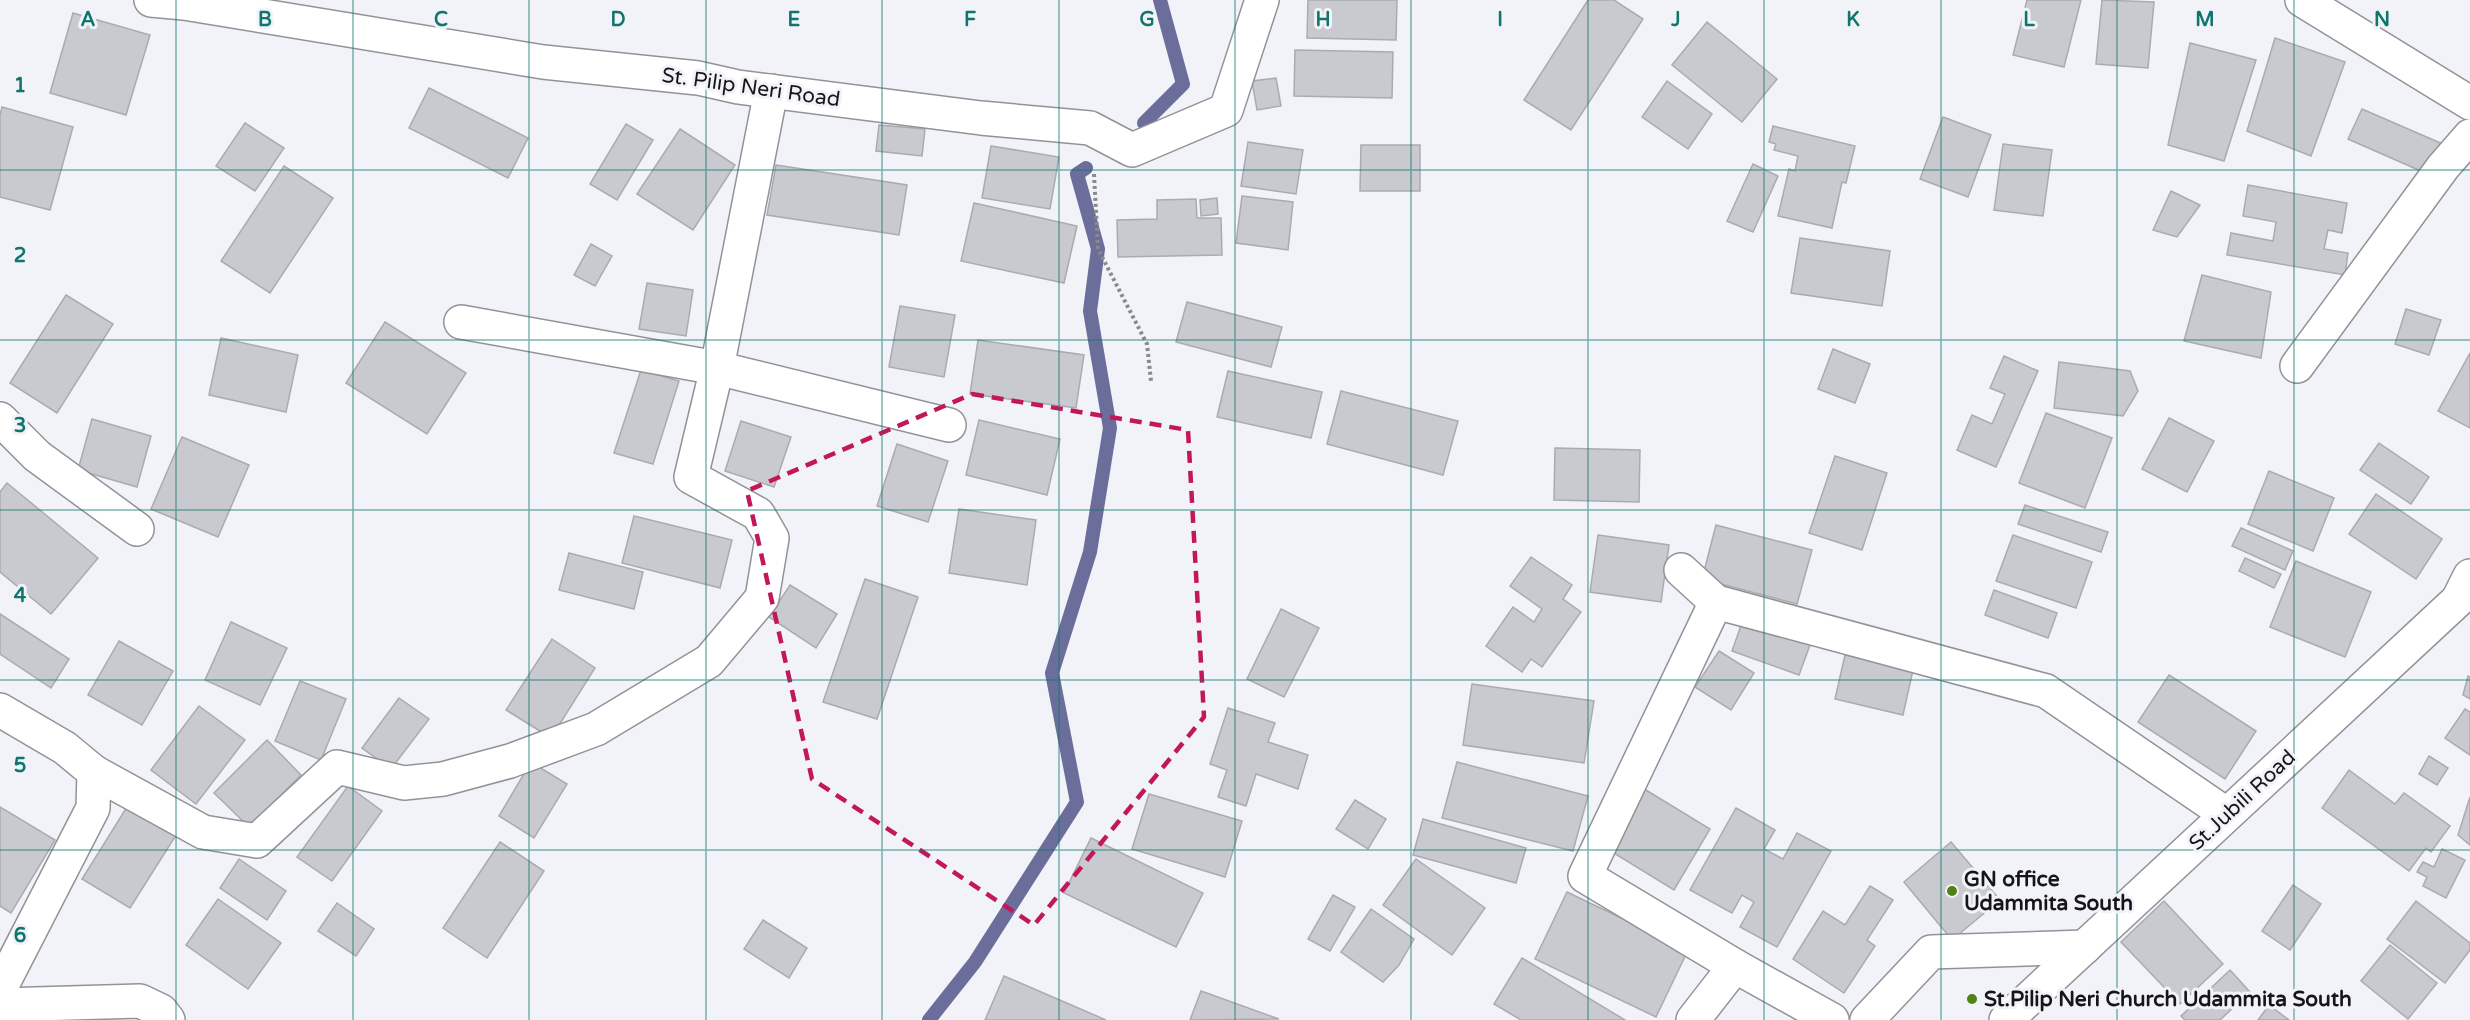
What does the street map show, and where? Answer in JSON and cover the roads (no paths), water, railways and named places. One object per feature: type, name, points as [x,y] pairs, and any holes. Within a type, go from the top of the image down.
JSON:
[{"type":"street","name":"St. Pilip Neri Road","points":[[151,0],[184,3],[543,62],[698,78],[771,91],[981,118],[1090,128],[1132,150],[1226,110],[1262,0]]},
{"type":"street","points":[[2302,0],[2470,103]]},
{"type":"street","points":[[0,710],[65,748],[94,772],[203,832],[257,841],[337,767],[404,783],[443,779],[510,761],[596,729],[709,661],[762,598],[772,538],[758,514],[691,477],[717,368],[771,91]]},
{"type":"street","points":[[2297,366],[2443,167],[2470,136]]},
{"type":"street","points":[[461,321],[717,368],[949,425]]},
{"type":"street","points":[[0,419],[37,456],[137,529]]},
{"type":"street","points":[[1681,570],[1716,602],[2046,691],[2226,814]]},
{"type":"street","name":"St.Jubili Road","points":[[2006,1020],[2466,594]]},
{"type":"street","points":[[1716,602],[1585,876],[1735,966],[1832,1020]]},
{"type":"street","points":[[0,989],[93,808],[94,772]]},
{"type":"street","points":[[1867,1020],[1931,952],[2085,947]]},
{"type":"street","points":[[1693,1020],[1735,966]]},
{"type":"street","points":[[0,1005],[140,1001],[161,1011],[168,1020]]},
{"type":"waterway","points":[[1144,123],[1183,84],[1160,0]]},
{"type":"waterway","points":[[929,1020],[975,962],[1077,802],[1052,673],[1090,552],[1110,428],[1090,311],[1098,249],[1077,174],[1086,168]]},
{"type":"place","name":"GN office Udammita South","points":[[1952,891]]},
{"type":"place","name":"St.Pilip Neri Church Udammita South","points":[[1972,999]]}]
